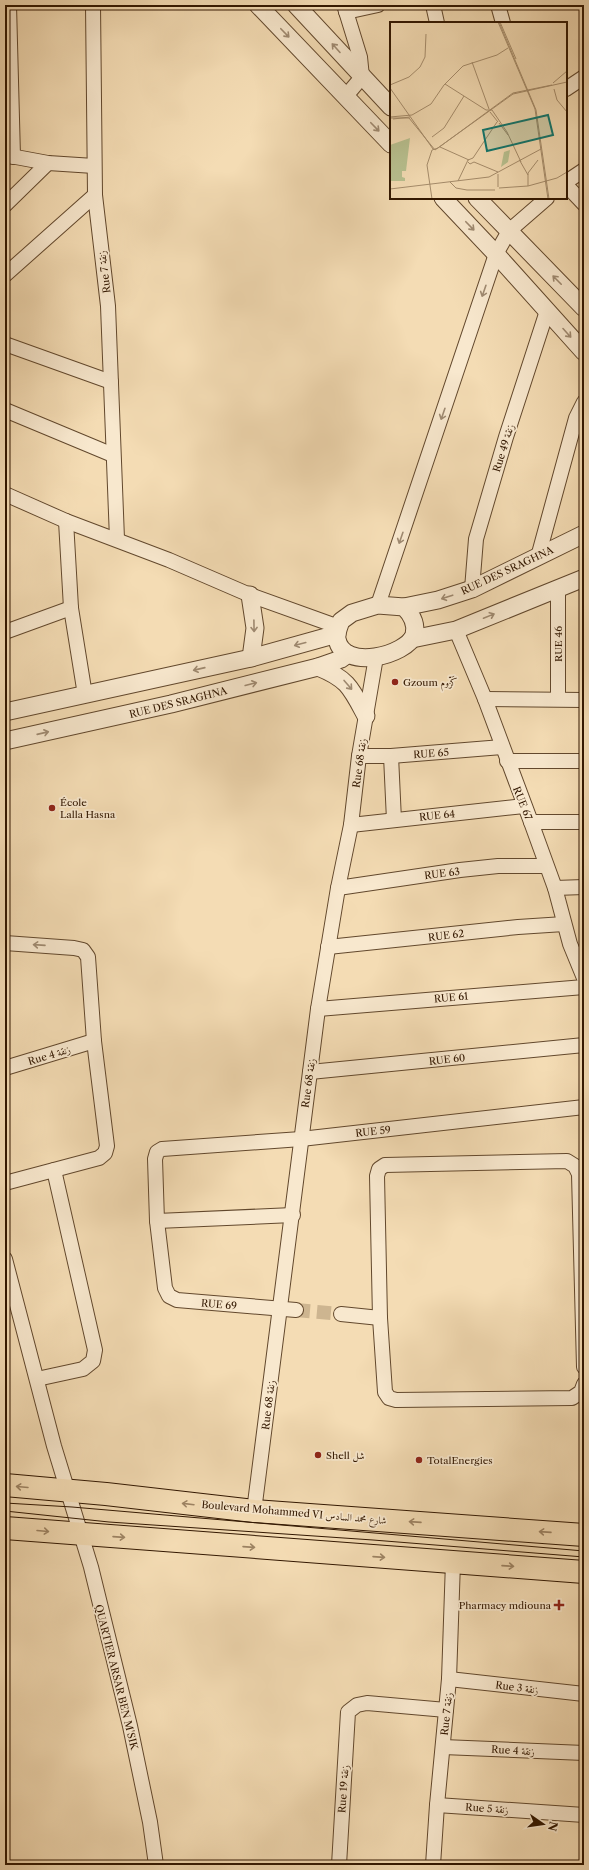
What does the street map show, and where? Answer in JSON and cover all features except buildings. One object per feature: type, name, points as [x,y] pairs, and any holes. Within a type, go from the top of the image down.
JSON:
[{"type":"main road","name":"Boulevard Mohammed VI شارع محمد السادس","points":[[5,1485],[254,1511],[584,1535]]},
{"type":"main road","points":[[5,1528],[80,1535],[584,1572]]},
{"type":"street","points":[[8,5],[9,156],[48,163],[94,166]]},
{"type":"street","name":"Rue 7 زنقة","points":[[93,5],[95,195],[108,306],[117,539]]},
{"type":"street","points":[[258,5],[390,143]]},
{"type":"street","points":[[296,5],[390,106]]},
{"type":"street","points":[[346,96],[362,77],[360,57],[345,9],[378,5]]},
{"type":"street","points":[[433,5],[436,22]]},
{"type":"street","points":[[498,5],[503,22]]},
{"type":"street","points":[[567,88],[584,77]]},
{"type":"street","points":[[5,205],[48,163]]},
{"type":"street","points":[[567,183],[584,170]]},
{"type":"street","points":[[567,185],[584,204]]},
{"type":"street","points":[[5,275],[95,195]]},
{"type":"street","points":[[444,199],[496,254],[584,352]]},
{"type":"street","points":[[478,199],[584,308]]},
{"type":"street","points":[[378,605],[496,254],[509,231],[547,199]]},
{"type":"street","name":"Rue 49 زنقة","points":[[472,589],[476,539],[506,437],[547,311]]},
{"type":"street","points":[[5,344],[111,382]]},
{"type":"street","points":[[538,557],[576,418],[584,402]]},
{"type":"street","points":[[5,410],[113,455]]},
{"type":"street","points":[[5,494],[66,521],[117,539],[338,631]]},
{"type":"street","points":[[66,521],[71,608],[85,695]]},
{"type":"street","name":"RUE DES SRAGHNA","points":[[404,607],[438,600],[472,589],[584,534]]},
{"type":"street","points":[[412,639],[415,629],[414,621],[404,607],[378,605],[352,613],[341,621],[338,631],[339,644],[348,654],[364,658],[376,657],[397,649],[412,639],[456,630],[584,578]]},
{"type":"street","name":"RUE 46","points":[[558,589],[558,699]]},
{"type":"street","points":[[250,595],[255,628],[251,658]]},
{"type":"street","points":[[5,632],[71,608]]},
{"type":"street","name":"RUE 67","points":[[456,630],[531,822],[555,888],[570,944],[584,978]]},
{"type":"street","points":[[5,712],[251,658],[338,631]]},
{"type":"street","name":"RUE DES SRAGHNA","points":[[5,741],[171,704],[318,666],[340,659],[348,654]]},
{"type":"street","name":"Rue 68 زنقة","points":[[254,1511],[293,1215],[301,1139],[318,1009],[338,888],[351,825],[359,756],[376,657]]},
{"type":"street","points":[[318,666],[340,677],[348,684],[366,716]]},
{"type":"street","points":[[484,699],[584,700]]},
{"type":"street","name":"RUE 65","points":[[359,756],[391,756],[502,747]]},
{"type":"street","points":[[391,756],[394,820]]},
{"type":"street","points":[[507,762],[584,761]]},
{"type":"street","name":"RUE 64","points":[[351,825],[524,806]]},
{"type":"street","points":[[531,822],[584,822]]},
{"type":"street","name":"RUE 63","points":[[338,888],[498,866],[546,866]]},
{"type":"street","points":[[555,888],[584,887]]},
{"type":"street","name":"RUE 62","points":[[328,947],[518,927],[564,924]]},
{"type":"street","points":[[5,943],[74,948],[83,950],[88,957],[94,1041],[107,1146],[105,1153],[99,1158],[5,1183]]},
{"type":"street","points":[[570,944],[584,944]]},
{"type":"street","name":"RUE 61","points":[[318,1009],[584,987]]},
{"type":"street","name":"Rue 4 زنقة","points":[[5,1068],[94,1041]]},
{"type":"street","name":"RUE 60","points":[[310,1072],[584,1045]]},
{"type":"street","name":"RUE 59","points":[[157,1221],[155,1159],[157,1152],[162,1149],[301,1139],[584,1107]]},
{"type":"street","points":[[584,1367],[579,1174],[575,1166],[567,1161],[385,1165],[379,1169],[377,1176],[380,1318],[385,1392],[389,1398],[396,1400],[572,1398],[581,1392],[584,1384]]},
{"type":"street","points":[[37,1379],[83,1369],[93,1362],[95,1350],[54,1170]]},
{"type":"street","points":[[157,1221],[293,1215]]},
{"type":"street","name":"RUE 69","points":[[157,1221],[165,1288],[169,1296],[177,1300],[280,1310],[296,1310]]},
{"type":"street","name":"QUARTIER ARSAR BEN M'SIK","points":[[5,1259],[54,1446],[90,1568],[130,1726],[150,1822],[156,1865]]},
{"type":"street","points":[[341,1314],[380,1318]]},
{"type":"street","name":"Rue 7 زنقة","points":[[433,1865],[449,1679],[453,1562]]},
{"type":"street","name":"Rue 3 زنقة","points":[[449,1679],[584,1694]]},
{"type":"street","name":"Rue 19 زنقة","points":[[339,1865],[348,1712],[357,1705],[367,1703],[446,1710]]},
{"type":"street","name":"Rue 4 زنقة","points":[[443,1747],[584,1753]]},
{"type":"street","name":"Rue 5 زنقة","points":[[437,1805],[584,1815]]},
{"type":"tunnel","points":[[296,1310],[341,1314]]},
{"type":"tram line","points":[[5,1503],[72,1507],[584,1551]]},
{"type":"tram line","points":[[5,1511],[109,1522],[373,1540],[584,1557]]},
{"type":"place","name":"Gzoum كَزّوم","points":[[395,682]]},
{"type":"place","name":"École Lalla Hasna","points":[[52,808]]},
{"type":"place","name":"Shell شل","points":[[318,1455]]},
{"type":"place","name":"TotalEnergies","points":[[419,1460]]},
{"type":"place","name":"Pharmacy mdiouna","points":[[559,1605]]}]
